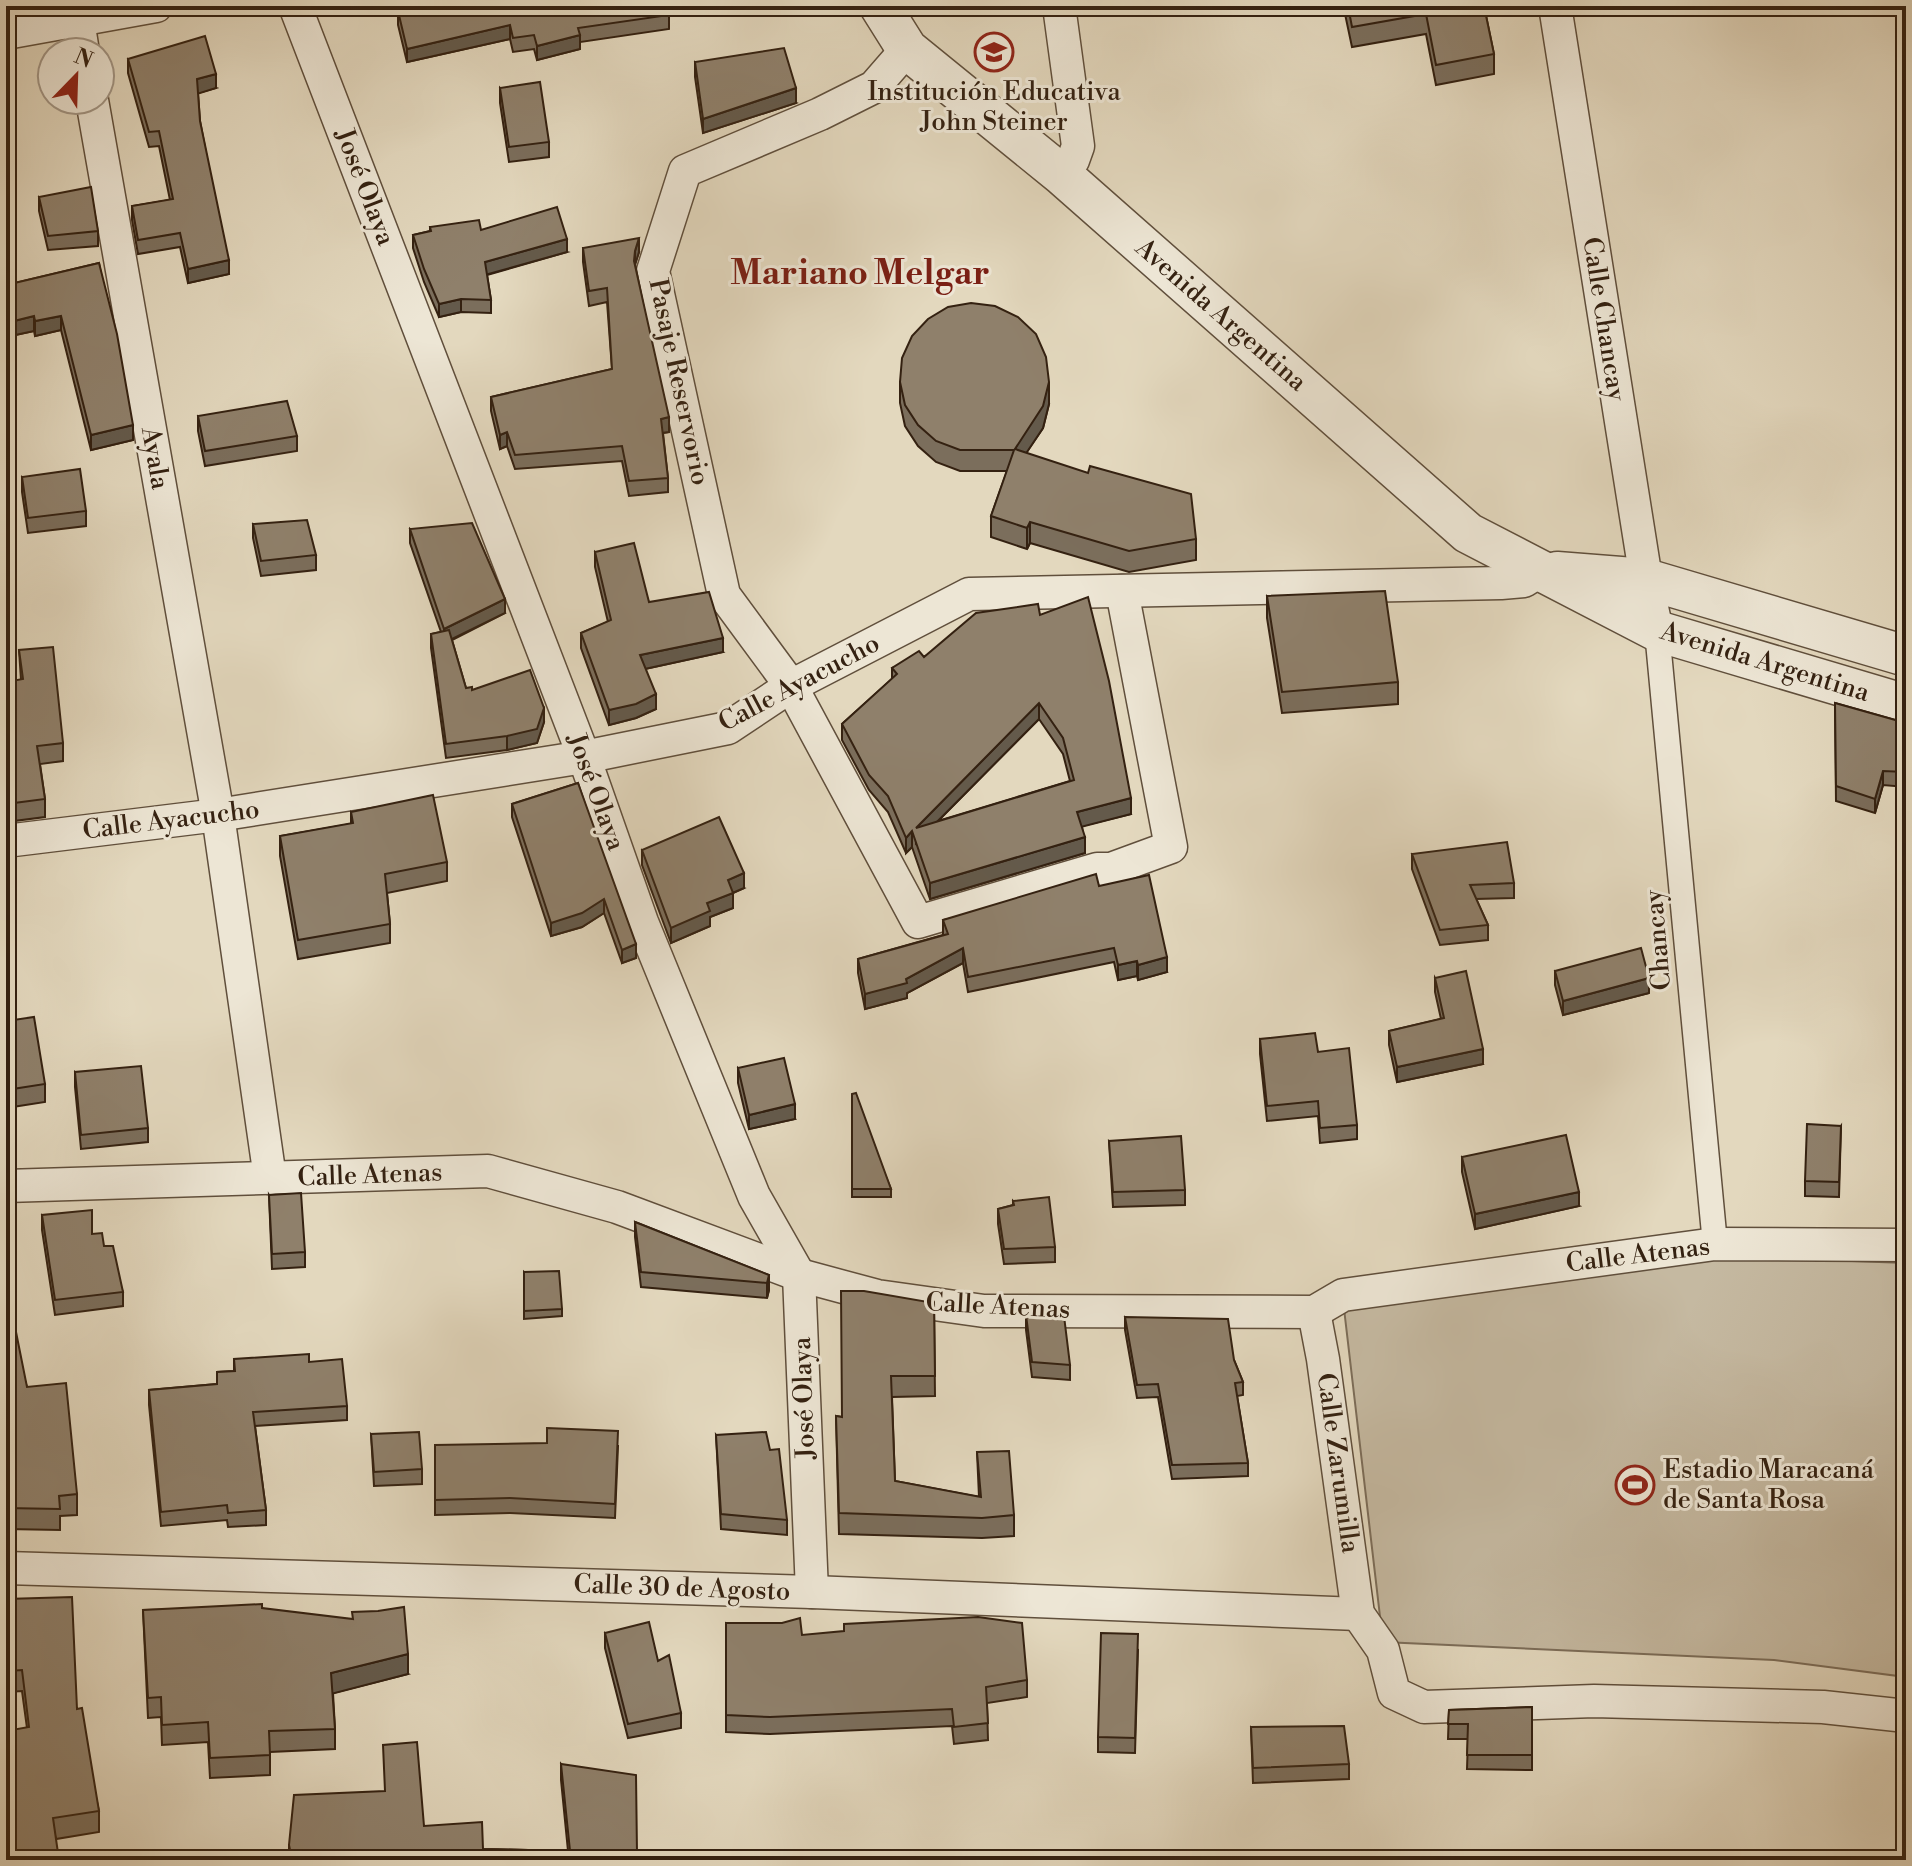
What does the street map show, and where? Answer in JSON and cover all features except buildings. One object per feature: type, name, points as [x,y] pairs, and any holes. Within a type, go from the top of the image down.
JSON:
[{"type":"street","points":[[6,33],[156,6]]},
{"type":"street","name":"José Olaya","points":[[295,6],[584,757],[642,922],[754,1196],[799,1275],[812,1592]]},
{"type":"street","name":"Avenida Argentina","points":[[880,6],[907,49],[1062,175],[1468,533],[1657,631],[1906,705]]},
{"type":"street","points":[[1059,6],[1078,146],[1062,175]]},
{"type":"street","name":"Calle Chancay","points":[[1555,6],[1646,579],[1657,631]]},
{"type":"street","points":[[78,20],[80,36]]},
{"type":"street","name":"Pasaje Reservorio","points":[[907,49],[874,87],[820,114],[685,171],[653,271],[724,595],[791,686],[918,922],[1097,869],[1111,869],[1171,847],[1122,591]]},
{"type":"street","name":"Ayala","points":[[95,116],[218,815],[270,1178]]},
{"type":"street","name":"Calle Ayacucho","points":[[6,841],[218,815],[584,757],[728,728],[791,686],[969,594],[1501,583],[1524,581],[1540,571]]},
{"type":"street","name":"Avenida Argentina","points":[[1540,571],[1646,579],[1906,656]]},
{"type":"street","name":"Chancay","points":[[1657,631],[1715,1244]]},
{"type":"street","name":"Calle Atenas","points":[[6,1186],[488,1171],[617,1207],[799,1275],[877,1296],[984,1311],[1314,1312],[1343,1295],[1715,1244],[1906,1245]]},
{"type":"street","name":"Calle Zarumilla","points":[[1314,1312],[1358,1614]]},
{"type":"street","name":"Calle 30 de Agosto","points":[[6,1568],[812,1592],[1358,1614]]},
{"type":"street","points":[[1358,1614],[1383,1650],[1394,1693],[1424,1707],[1609,1701],[1823,1707],[1906,1716]]},
{"type":"shaded area","name":"Estadio Maracaná de Santa Rosa","points":[[1720,1256],[1906,1263],[1906,1677],[1774,1660],[1383,1642],[1343,1300]]},
{"type":"place","name":"Institución Educativa John Steiner","points":[[994,52]]},
{"type":"place","name":"Estadio Maracaná de Santa Rosa","points":[[1635,1485]]},
{"type":"district","name":"Mariano Melgar","points":[[860,274]]}]
